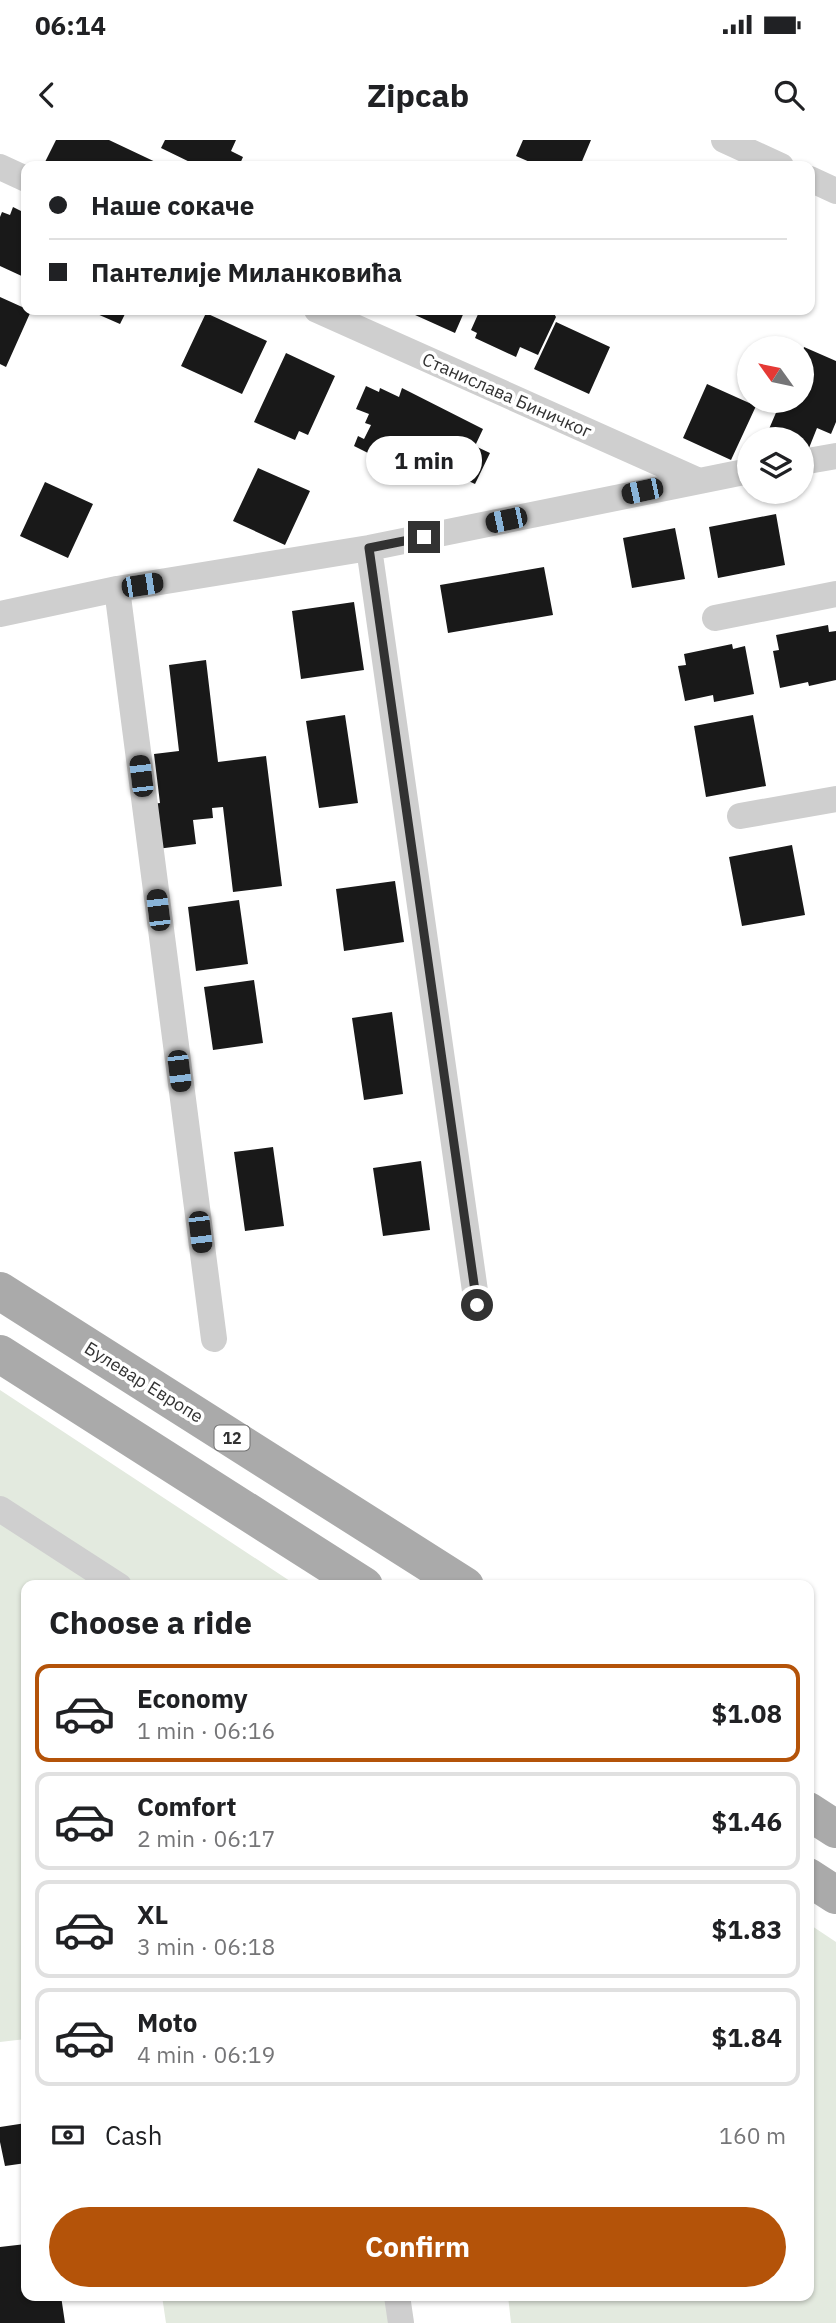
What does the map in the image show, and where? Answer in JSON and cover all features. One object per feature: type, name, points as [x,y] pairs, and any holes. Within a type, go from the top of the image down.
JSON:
[{"type":"main road","name":"Булевар Европе","points":[[0,1291],[456,1580]]},
{"type":"main road","points":[[0,1354],[355,1580]]},
{"type":"main road","points":[[814,1815],[836,1829]]},
{"type":"main road","points":[[814,1881],[836,1895]]},
{"type":"street","points":[[723,140],[770,161]]},
{"type":"street","points":[[0,167],[21,177]]},
{"type":"street","points":[[815,181],[836,191]]},
{"type":"street","name":"Станислава Биничког","points":[[328,315],[696,480]]},
{"type":"street","points":[[814,460],[836,456]]},
{"type":"street","points":[[0,614],[117,589],[369,548],[737,473]]},
{"type":"street","points":[[369,548],[477,1305]]},
{"type":"street","points":[[117,589],[214,1339]]},
{"type":"street","points":[[715,618],[836,594]]},
{"type":"street","points":[[740,816],[836,799]]},
{"type":"street","points":[[0,1509],[110,1580]]},
{"type":"street","points":[[398,2301],[401,2323]]},
{"type":"shaded area","points":[[0,1390],[288,1580],[21,1580],[21,2040],[0,2042]]},
{"type":"shaded area","points":[[814,1927],[836,1942],[836,2323],[511,2323],[509,2301],[814,2301]]},
{"type":"shaded area","points":[[163,2301],[396,2301],[398,2323],[166,2323]]},
{"type":"building","points":[[56,140],[109,140],[153,161],[46,161]]},
{"type":"building","points":[[165,140],[236,140],[231,151],[243,157],[241,161],[188,161],[161,148]]},
{"type":"building","points":[[523,140],[591,140],[582,161],[528,161],[516,156]]},
{"type":"building","points":[[13,207],[21,211],[21,276],[0,266],[0,217],[2,212],[10,215]]},
{"type":"building","points":[[0,297],[21,306],[21,315],[29,315],[6,367],[0,364]]},
{"type":"building","points":[[99,315],[124,315],[120,324]]},
{"type":"building","points":[[205,315],[267,341],[242,394],[181,366]]},
{"type":"building","points":[[415,315],[463,315],[455,333]]},
{"type":"building","points":[[478,315],[556,317],[538,355],[520,347],[516,357],[475,338],[477,333],[471,330]]},
{"type":"building","points":[[556,322],[610,347],[589,394],[534,369]]},
{"type":"building","points":[[814,351],[836,361],[836,422],[831,434],[817,428],[814,436],[814,427],[770,427],[776,413],[814,413]]},
{"type":"building","points":[[286,353],[335,376],[308,435],[299,431],[295,440],[254,422]]},
{"type":"building","points":[[707,384],[737,397],[737,413],[753,413],[746,427],[737,427],[737,447],[731,460],[683,438]]},
{"type":"building","points":[[366,386],[379,392],[380,388],[399,397],[402,388],[483,429],[475,446],[490,453],[475,484],[408,453],[407,456],[400,453],[397,459],[383,453],[380,459],[354,446],[358,436],[364,439],[371,425],[365,423],[369,414],[356,409]]},
{"type":"building","points":[[258,468],[310,491],[285,545],[233,521]]},
{"type":"building","points":[[45,482],[93,504],[68,558],[20,536]]},
{"type":"building","points":[[776,514],[785,565],[718,578],[709,527]]},
{"type":"building","points":[[675,528],[685,579],[632,588],[623,538]]},
{"type":"building","points":[[544,567],[553,615],[448,633],[440,585]]},
{"type":"building","points":[[354,602],[364,670],[301,679],[292,611]]},
{"type":"building","points":[[828,625],[829,632],[836,631],[836,680],[809,686],[808,682],[780,688],[773,651],[779,650],[776,635]]},
{"type":"building","points":[[732,644],[733,649],[745,646],[754,694],[714,702],[713,695],[685,701],[678,666],[686,665],[684,654]]},
{"type":"building","points":[[206,660],[218,762],[266,756],[282,886],[233,892],[223,807],[212,808],[213,818],[193,820],[196,844],[157,849],[152,804],[160,803],[154,754],[179,751],[169,665]]},
{"type":"building","points":[[345,715],[358,803],[319,808],[306,721]]},
{"type":"building","points":[[753,715],[766,786],[706,797],[694,726]]},
{"type":"building","points":[[792,845],[805,915],[742,926],[729,857]]},
{"type":"building","points":[[395,881],[404,942],[344,951],[336,889]]},
{"type":"building","points":[[239,900],[248,964],[196,971],[188,907]]},
{"type":"building","points":[[254,980],[263,1043],[213,1050],[204,987]]},
{"type":"building","points":[[392,1012],[403,1094],[364,1100],[352,1018]]},
{"type":"building","points":[[273,1147],[284,1226],[245,1231],[234,1152]]},
{"type":"building","points":[[421,1161],[430,1230],[383,1236],[373,1168]]},
{"type":"building","points":[[21,2124],[21,2164],[5,2166],[0,2127]]},
{"type":"building","points":[[21,2245],[21,2301],[62,2301],[65,2323],[0,2323],[0,2247]]},
{"type":"route","points":[[424,537],[369,548],[477,1305]]}]
